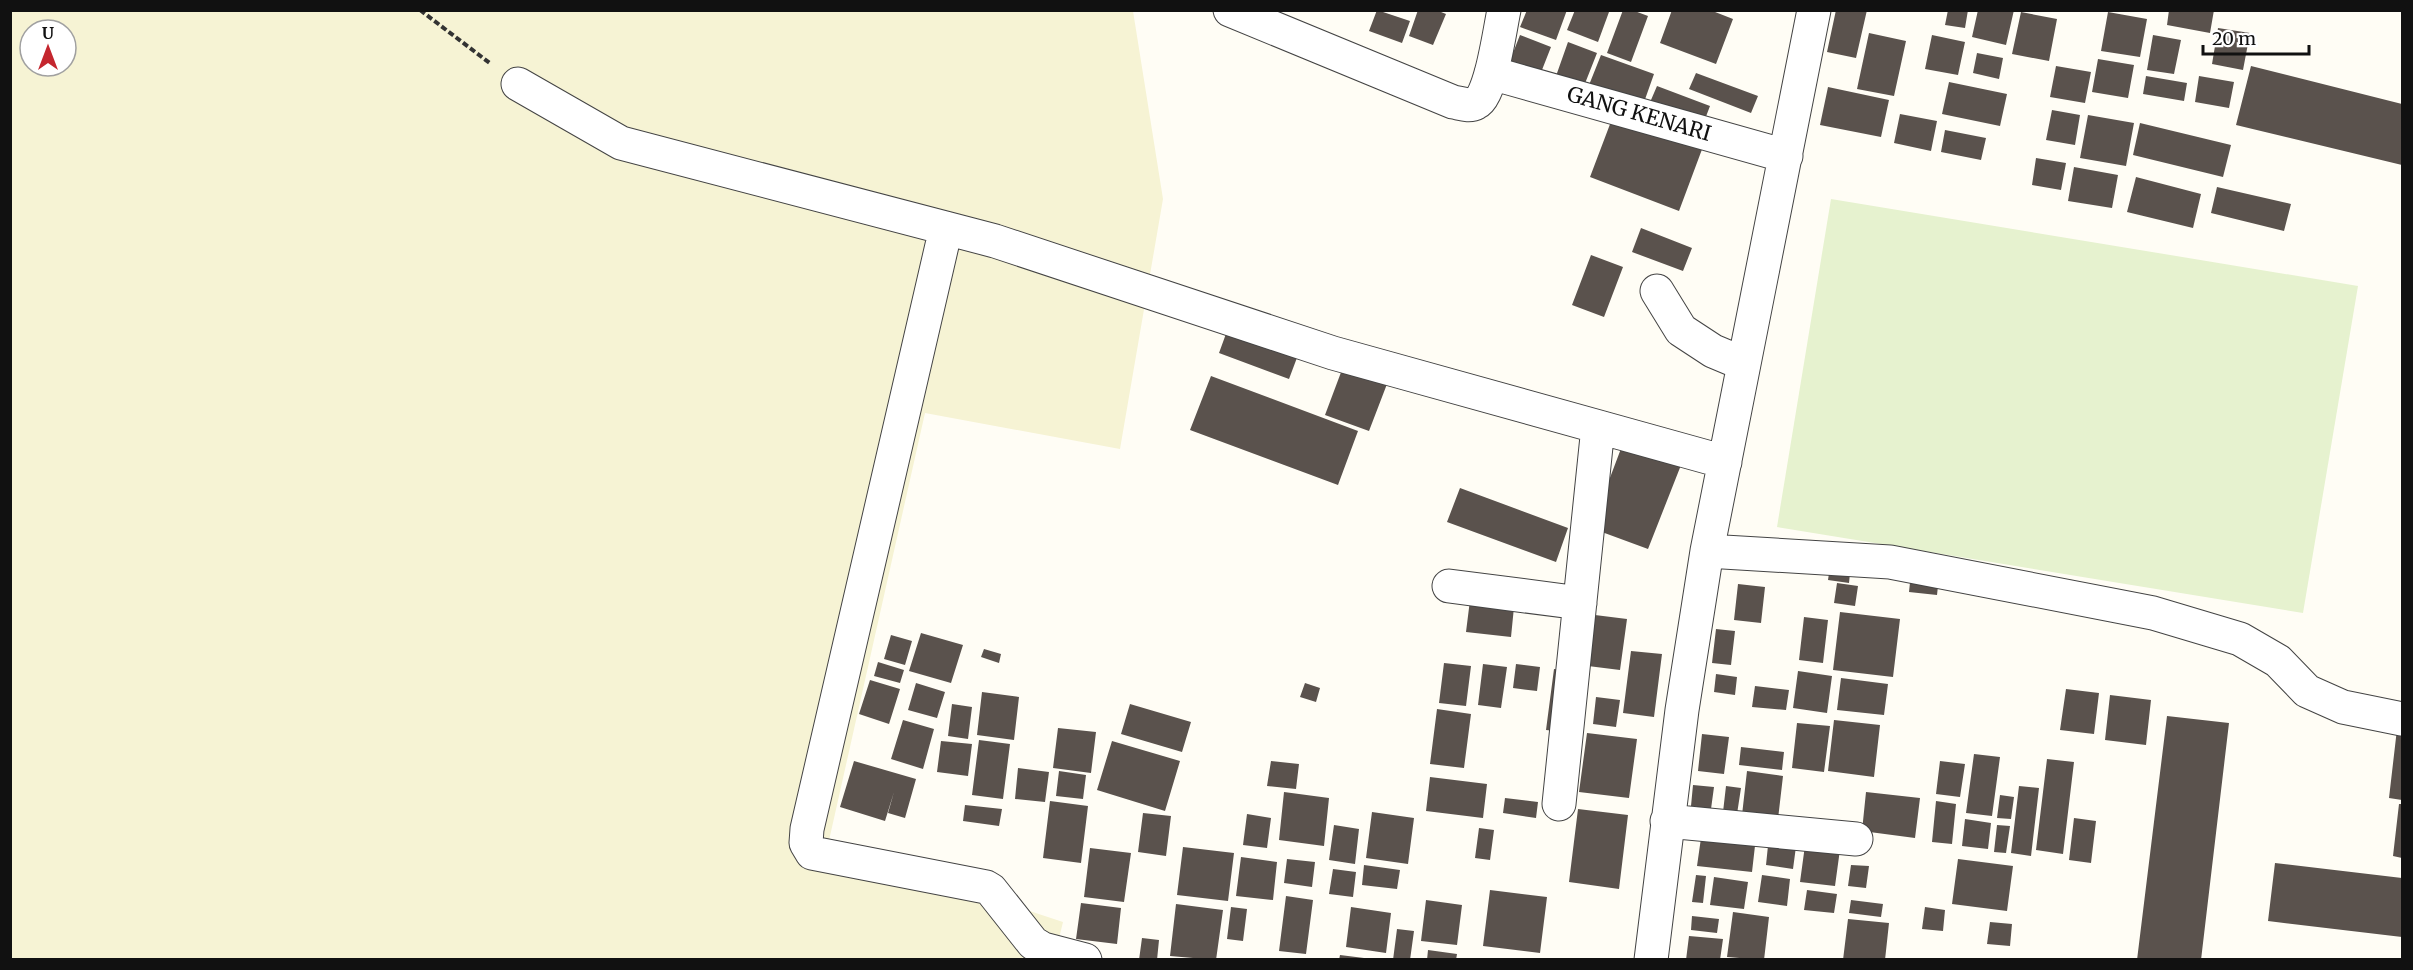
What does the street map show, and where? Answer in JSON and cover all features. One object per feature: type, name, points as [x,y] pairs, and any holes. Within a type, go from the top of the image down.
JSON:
[{"type":"street","points":[[1230,10],[1453,102],[1468,105],[1477,103],[1483,97],[1491,73],[1504,10]]},
{"type":"street","points":[[1651,960],[1666,820],[1707,550],[1814,10]]},
{"type":"street","name":"GANG KENARI","points":[[1491,73],[1786,156]]},
{"type":"street","points":[[518,84],[621,143],[995,241],[1333,353],[1725,462]]},
{"type":"street","points":[[946,228],[810,817],[806,843],[812,853],[991,890],[1033,943],[1085,960]]},
{"type":"street","points":[[1657,291],[1681,330],[1713,351],[1744,364]]},
{"type":"street","points":[[1559,804],[1598,427]]},
{"type":"street","points":[[1707,550],[1890,562],[2153,613],[2240,639],[2278,661],[2307,691],[2343,707],[2403,719]]},
{"type":"street","points":[[1449,586],[1580,603]]},
{"type":"street","points":[[1666,820],[1856,839]]},
{"type":"path","points":[[420,10],[518,84]]},
{"type":"shaded area","points":[[10,11],[1133,11],[1163,199],[1120,449],[925,413],[828,845],[1063,922],[1054,959],[11,959]]},
{"type":"green space","points":[[1831,199],[2358,286],[2303,613],[1777,527]]},
{"type":"building","points":[[1377,10],[1410,21],[1402,43],[1369,31]]},
{"type":"building","points":[[1418,10],[1436,10],[1446,14],[1433,45],[1409,36]]},
{"type":"building","points":[[1527,10],[1567,10],[1556,40],[1520,27]]},
{"type":"building","points":[[1575,10],[1609,12],[1598,42],[1567,30]]},
{"type":"building","points":[[1623,10],[1632,10],[1648,16],[1631,62],[1607,53]]},
{"type":"building","points":[[1672,10],[1710,10],[1733,19],[1716,64],[1660,43]]},
{"type":"building","points":[[1836,10],[1867,10],[1856,58],[1827,52]]},
{"type":"building","points":[[1948,10],[1968,10],[1965,28],[1945,25]]},
{"type":"building","points":[[1978,10],[2014,10],[2006,45],[1972,37]]},
{"type":"building","points":[[2169,10],[2214,10],[2210,33],[2167,25]]},
{"type":"building","points":[[2021,12],[2057,19],[2049,61],[2012,54]]},
{"type":"building","points":[[2108,12],[2147,19],[2140,57],[2101,51]]},
{"type":"building","points":[[2218,28],[2250,33],[2243,70],[2212,64]]},
{"type":"building","points":[[1869,33],[1906,41],[1894,96],[1857,89]]},
{"type":"building","points":[[1520,35],[1551,47],[1540,75],[1509,63]]},
{"type":"building","points":[[1932,35],[1965,42],[1958,75],[1925,69]]},
{"type":"building","points":[[2153,35],[2181,40],[2174,74],[2147,70]]},
{"type":"building","points":[[1568,42],[1597,53],[1584,86],[1556,76]]},
{"type":"building","points":[[1977,53],[2003,58],[1999,79],[1973,73]]},
{"type":"building","points":[[1601,55],[1654,74],[1643,105],[1589,85]]},
{"type":"building","points":[[2098,59],[2134,65],[2128,98],[2092,92]]},
{"type":"building","points":[[2056,66],[2091,72],[2085,103],[2050,97]]},
{"type":"building","points":[[2251,66],[2402,104],[2402,165],[2236,125]]},
{"type":"building","points":[[1696,73],[1758,96],[1751,113],[1689,89]]},
{"type":"building","points":[[2146,76],[2187,83],[2184,101],[2143,94]]},
{"type":"building","points":[[2199,76],[2234,82],[2229,108],[2195,102]]},
{"type":"building","points":[[1949,82],[2007,94],[2000,126],[1942,114]]},
{"type":"building","points":[[1657,86],[1710,106],[1702,127],[1648,107]]},
{"type":"building","points":[[1828,87],[1889,100],[1881,137],[1820,125]]},
{"type":"building","points":[[2052,110],[2080,115],[2075,145],[2046,140]]},
{"type":"building","points":[[1615,111],[1704,144],[1679,211],[1590,177]]},
{"type":"building","points":[[1900,114],[1937,121],[1931,151],[1894,143]]},
{"type":"building","points":[[2088,115],[2134,123],[2126,166],[2080,158]]},
{"type":"building","points":[[2140,123],[2231,145],[2223,177],[2133,155]]},
{"type":"building","points":[[1945,130],[1986,138],[1981,160],[1941,152]]},
{"type":"building","points":[[2036,158],[2066,163],[2061,190],[2032,185]]},
{"type":"building","points":[[2074,167],[2118,175],[2112,208],[2068,201]]},
{"type":"building","points":[[2136,177],[2201,194],[2193,228],[2127,212]]},
{"type":"building","points":[[2217,187],[2291,204],[2284,231],[2211,213]]},
{"type":"building","points":[[1641,228],[1692,248],[1683,271],[1632,252]]},
{"type":"building","points":[[1591,255],[1623,267],[1604,317],[1572,305]]},
{"type":"building","points":[[1231,320],[1301,347],[1289,379],[1219,353]]},
{"type":"building","points":[[1343,367],[1387,384],[1369,431],[1325,415]]},
{"type":"building","points":[[1211,376],[1358,431],[1338,485],[1190,430]]},
{"type":"building","points":[[1625,438],[1683,460],[1648,549],[1591,528]]},
{"type":"building","points":[[1460,488],[1568,528],[1556,562],[1447,522]]},
{"type":"building","points":[[1831,560],[1851,563],[1849,583],[1828,580]]},
{"type":"building","points":[[1911,573],[1939,577],[1937,595],[1909,592]]},
{"type":"building","points":[[1837,583],[1858,586],[1855,606],[1834,603]]},
{"type":"building","points":[[1738,584],[1765,587],[1761,623],[1734,620]]},
{"type":"building","points":[[1471,592],[1515,597],[1511,637],[1466,632]]},
{"type":"building","points":[[1840,612],[1900,619],[1893,677],[1833,670]]},
{"type":"building","points":[[1587,614],[1627,619],[1620,670],[1580,665]]},
{"type":"building","points":[[1804,617],[1828,620],[1823,663],[1799,660]]},
{"type":"building","points":[[1716,629],[1735,631],[1731,665],[1712,663]]},
{"type":"building","points":[[921,633],[963,645],[951,683],[909,671]]},
{"type":"building","points":[[891,635],[912,641],[905,665],[884,659]]},
{"type":"building","points":[[984,649],[1001,654],[999,663],[981,657]]},
{"type":"building","points":[[1631,651],[1662,654],[1654,717],[1623,713]]},
{"type":"building","points":[[878,662],[904,670],[900,683],[874,676]]},
{"type":"building","points":[[1444,663],[1471,666],[1466,706],[1439,703]]},
{"type":"building","points":[[1483,664],[1507,667],[1501,708],[1478,705]]},
{"type":"building","points":[[1516,664],[1540,667],[1537,691],[1513,688]]},
{"type":"building","points":[[1554,669],[1572,671],[1564,732],[1546,730]]},
{"type":"building","points":[[1798,671],[1832,676],[1827,713],[1793,708]]},
{"type":"building","points":[[1716,674],[1737,677],[1735,695],[1714,692]]},
{"type":"building","points":[[1841,678],[1888,684],[1884,715],[1837,710]]},
{"type":"building","points":[[870,680],[900,689],[889,724],[859,714]]},
{"type":"building","points":[[916,683],[945,692],[937,718],[908,710]]},
{"type":"building","points":[[1305,683],[1320,688],[1316,702],[1300,697]]},
{"type":"building","points":[[1755,686],[1789,690],[1786,710],[1752,707]]},
{"type":"building","points":[[2066,689],[2099,693],[2094,734],[2060,730]]},
{"type":"building","points":[[982,692],[1019,697],[1014,740],[977,735]]},
{"type":"building","points":[[2110,695],[2151,700],[2146,745],[2105,740]]},
{"type":"building","points":[[1596,697],[1620,700],[1616,727],[1593,724]]},
{"type":"building","points":[[952,704],[972,707],[968,739],[948,736]]},
{"type":"building","points":[[1130,704],[1191,722],[1182,752],[1121,734]]},
{"type":"building","points":[[1437,709],[1471,714],[1464,768],[1430,764]]},
{"type":"building","points":[[2167,716],[2229,723],[2201,960],[2137,960]]},
{"type":"building","points":[[903,720],[934,729],[923,769],[891,759]]},
{"type":"building","points":[[1834,720],[1880,725],[1874,777],[1828,771]]},
{"type":"building","points":[[1797,723],[1830,726],[1824,772],[1792,768]]},
{"type":"building","points":[[1058,728],[1096,732],[1091,773],[1053,768]]},
{"type":"building","points":[[2397,729],[2402,730],[2402,800],[2389,798]]},
{"type":"building","points":[[1587,733],[1637,739],[1629,798],[1579,792]]},
{"type":"building","points":[[1702,734],[1729,737],[1724,774],[1698,771]]},
{"type":"building","points":[[979,740],[1010,744],[1003,799],[972,795]]},
{"type":"building","points":[[941,741],[972,744],[968,776],[937,772]]},
{"type":"building","points":[[1112,741],[1180,761],[1165,811],[1097,790]]},
{"type":"building","points":[[1741,747],[1784,752],[1782,770],[1739,765]]},
{"type":"building","points":[[1974,754],[2000,757],[1992,816],[1966,813]]},
{"type":"building","points":[[2047,759],[2074,762],[2063,854],[2036,850]]},
{"type":"building","points":[[854,761],[916,779],[905,818],[888,813],[894,792],[885,821],[840,807]]},
{"type":"building","points":[[1271,761],[1299,764],[1296,789],[1267,786]]},
{"type":"building","points":[[1940,761],[1965,764],[1960,797],[1936,794]]},
{"type":"building","points":[[1018,768],[1049,772],[1045,802],[1015,799]]},
{"type":"building","points":[[1059,771],[1086,775],[1083,799],[1056,796]]},
{"type":"building","points":[[1747,771],[1783,776],[1778,819],[1742,815]]},
{"type":"building","points":[[1430,777],[1487,784],[1483,818],[1426,811]]},
{"type":"building","points":[[1693,785],[1714,787],[1711,809],[1691,806]]},
{"type":"building","points":[[1726,786],[1741,788],[1737,814],[1723,812]]},
{"type":"building","points":[[2019,786],[2039,788],[2031,856],[2011,853]]},
{"type":"building","points":[[1284,792],[1329,798],[1324,846],[1279,840]]},
{"type":"building","points":[[1866,792],[1920,798],[1915,838],[1862,831]]},
{"type":"building","points":[[2000,795],[2014,797],[2011,819],[1997,818]]},
{"type":"building","points":[[1505,798],[1538,802],[1536,818],[1503,813]]},
{"type":"building","points":[[1050,801],[1088,806],[1081,863],[1043,858]]},
{"type":"building","points":[[1936,801],[1956,804],[1952,844],[1932,842]]},
{"type":"building","points":[[2399,804],[2402,804],[2402,858],[2393,856]]},
{"type":"building","points":[[965,805],[1002,809],[999,826],[963,821]]},
{"type":"building","points":[[1578,809],[1628,815],[1619,889],[1569,882]]},
{"type":"building","points":[[1372,812],[1414,818],[1408,864],[1366,858]]},
{"type":"building","points":[[1143,813],[1171,816],[1166,856],[1138,852]]},
{"type":"building","points":[[1247,814],[1271,818],[1267,848],[1243,845]]},
{"type":"building","points":[[2074,818],[2096,821],[2091,863],[2069,860]]},
{"type":"building","points":[[1965,819],[1991,823],[1988,849],[1962,846]]},
{"type":"building","points":[[1334,825],[1359,829],[1355,864],[1329,860]]},
{"type":"building","points":[[1997,825],[2010,826],[2006,853],[1994,852]]},
{"type":"building","points":[[1479,828],[1494,830],[1490,860],[1475,858]]},
{"type":"building","points":[[1702,831],[1756,837],[1752,872],[1697,866]]},
{"type":"building","points":[[1769,836],[1797,839],[1793,869],[1766,865]]},
{"type":"building","points":[[1806,838],[1841,842],[1835,886],[1800,882]]},
{"type":"building","points":[[1183,847],[1234,853],[1228,901],[1177,895]]},
{"type":"building","points":[[1090,848],[1131,853],[1124,902],[1084,897]]},
{"type":"building","points":[[1241,857],[1277,862],[1273,900],[1236,896]]},
{"type":"building","points":[[1287,859],[1315,862],[1312,887],[1284,883]]},
{"type":"building","points":[[1958,859],[2013,866],[2007,911],[1952,904]]},
{"type":"building","points":[[2275,863],[2402,878],[2402,937],[2268,921]]},
{"type":"building","points":[[1364,865],[1400,870],[1397,889],[1362,885]]},
{"type":"building","points":[[1851,865],[1869,866],[1866,888],[1848,886]]},
{"type":"building","points":[[1333,869],[1356,872],[1353,897],[1329,894]]},
{"type":"building","points":[[1696,875],[1706,876],[1703,903],[1692,902]]},
{"type":"building","points":[[1762,875],[1790,879],[1787,906],[1758,902]]},
{"type":"building","points":[[1714,877],[1748,882],[1744,909],[1710,905]]},
{"type":"building","points":[[1490,890],[1547,897],[1540,953],[1483,946]]},
{"type":"building","points":[[1807,890],[1837,894],[1834,913],[1804,910]]},
{"type":"building","points":[[1286,896],[1313,900],[1306,954],[1279,951]]},
{"type":"building","points":[[1426,900],[1462,905],[1457,945],[1421,941]]},
{"type":"building","points":[[1851,900],[1883,904],[1881,917],[1849,913]]},
{"type":"building","points":[[1081,903],[1121,908],[1117,944],[1076,939]]},
{"type":"building","points":[[1176,904],[1223,910],[1216,960],[1170,956]]},
{"type":"building","points":[[1231,907],[1247,909],[1243,941],[1227,939]]},
{"type":"building","points":[[1351,907],[1391,913],[1386,953],[1346,947]]},
{"type":"building","points":[[1925,907],[1945,910],[1943,931],[1922,929]]},
{"type":"building","points":[[1733,912],[1769,917],[1764,960],[1727,957]]},
{"type":"building","points":[[1692,916],[1719,919],[1717,933],[1691,930]]},
{"type":"building","points":[[1848,919],[1889,923],[1885,960],[1843,960]]},
{"type":"building","points":[[1990,922],[2012,924],[2010,946],[1987,944]]},
{"type":"building","points":[[1397,929],[1414,931],[1410,960],[1393,960]]},
{"type":"building","points":[[1689,936],[1723,939],[1720,960],[1686,960]]},
{"type":"building","points":[[1142,938],[1159,940],[1157,960],[1139,960]]},
{"type":"building","points":[[1428,950],[1457,954],[1456,960],[1427,960]]},
{"type":"building","points":[[1340,955],[1364,958],[1363,960],[1339,960]]}]
